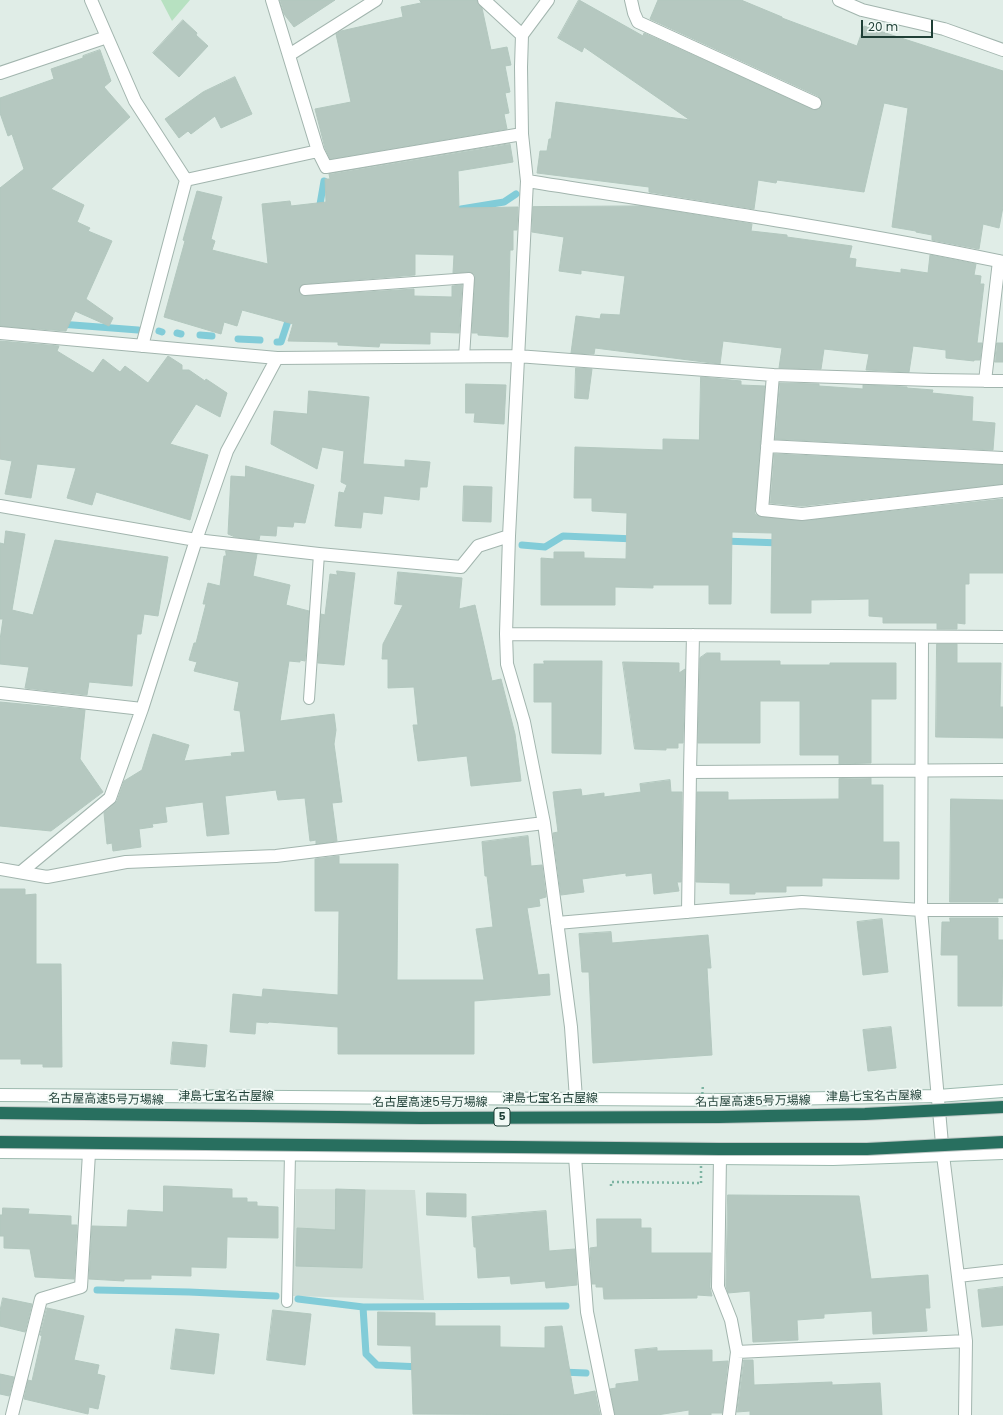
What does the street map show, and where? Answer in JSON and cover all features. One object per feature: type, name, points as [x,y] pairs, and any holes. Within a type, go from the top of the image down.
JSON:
[{"type":"highway","name":"名古屋高速5号万場線","points":[[0,1113],[421,1118],[719,1117],[865,1114],[1003,1107]]},
{"type":"highway","points":[[0,1142],[867,1149],[1003,1142]]},
{"type":"street","points":[[91,0],[135,101],[186,180],[142,346]]},
{"type":"street","points":[[272,0],[318,151],[326,167],[522,134]]},
{"type":"street","points":[[289,55],[376,0]]},
{"type":"street","points":[[484,0],[522,35]]},
{"type":"street","points":[[548,0],[522,35],[522,134],[527,181],[517,356],[506,634],[507,664],[524,722],[544,823],[572,1027],[576,1099]]},
{"type":"street","points":[[631,0],[634,14],[638,22],[815,103]]},
{"type":"street","points":[[839,0],[862,10],[944,30],[1003,50]]},
{"type":"street","points":[[0,73],[107,37]]},
{"type":"street","points":[[186,180],[318,151]]},
{"type":"street","points":[[527,181],[821,228],[1001,261],[984,381]]},
{"type":"street","points":[[0,333],[277,358],[517,356],[773,375],[1003,381]]},
{"type":"street","points":[[21,872],[110,798],[142,708],[196,540],[227,451],[277,358]]},
{"type":"street","points":[[773,375],[762,510],[802,514],[1003,491]]},
{"type":"street","points":[[767,446],[1003,458]]},
{"type":"street","points":[[0,506],[196,540],[319,554],[461,567],[478,546],[509,536]]},
{"type":"street","points":[[506,634],[1003,637]]},
{"type":"street","points":[[688,912],[693,635]]},
{"type":"street","points":[[922,637],[921,910],[943,1155],[966,1341],[965,1415]]},
{"type":"street","points":[[0,693],[142,708]]},
{"type":"street","points":[[690,772],[1003,770]]},
{"type":"street","points":[[0,869],[48,877],[126,862],[276,856],[544,823]]},
{"type":"street","points":[[557,923],[802,902],[921,910],[1003,910]]},
{"type":"street","name":"津島七宝名古屋線","points":[[0,1095],[726,1100],[938,1096],[1003,1091]]},
{"type":"street","points":[[0,1152],[833,1159],[1003,1153]]},
{"type":"street","points":[[12,1415],[41,1299],[81,1287],[89,1152]]},
{"type":"street","points":[[575,1157],[587,1312],[608,1415]]},
{"type":"street","points":[[720,1157],[718,1287],[731,1320],[737,1352],[729,1415]]},
{"type":"street","points":[[958,1276],[1003,1271]]},
{"type":"street","points":[[737,1352],[966,1341]]},
{"type":"lane","points":[[305,290],[469,278],[464,357]]},
{"type":"lane","points":[[309,699],[319,554]]},
{"type":"lane","points":[[287,1302],[290,1154]]},
{"type":"path","points":[[611,1186],[611,1182],[701,1183]]},
{"type":"shaded area","points":[[296,1189],[415,1190],[424,1300],[293,1296]]},
{"type":"green space","points":[[161,0],[190,0],[172,21]]},
{"type":"building","points":[[280,0],[335,0],[294,27],[284,14]]},
{"type":"building","points":[[420,0],[477,0],[482,8],[491,50],[507,47],[511,65],[505,66],[510,92],[505,93],[509,113],[504,114],[507,129],[330,159],[325,148],[315,109],[351,102],[336,34],[341,31],[403,17],[401,7],[421,3]]},
{"type":"building","points":[[579,0],[643,36],[644,33],[815,110],[822,106],[821,99],[818,96],[650,19],[658,0],[741,0],[782,18],[857,46],[864,26],[1003,71],[1003,207],[999,228],[983,224],[979,249],[932,240],[932,235],[892,227],[908,108],[884,103],[864,192],[777,180],[776,183],[758,180],[754,209],[649,192],[649,187],[537,173],[540,151],[547,151],[549,139],[551,139],[556,102],[690,120],[584,47],[582,52],[558,38]]},
{"type":"building","points":[[183,20],[208,46],[179,77],[153,53]]},
{"type":"building","points":[[100,50],[111,81],[104,87],[130,117],[51,189],[84,205],[77,222],[90,228],[88,231],[112,241],[86,299],[113,318],[109,326],[75,311],[66,331],[0,326],[0,188],[24,169],[12,134],[8,136],[0,113],[0,98],[54,79],[51,69],[83,58],[83,56]]},
{"type":"building","points":[[235,77],[252,114],[221,128],[215,116],[191,134],[188,131],[179,138],[165,119],[203,92]]},
{"type":"building","points":[[510,144],[513,162],[458,171],[459,208],[518,207],[517,230],[513,230],[513,250],[510,250],[508,337],[478,335],[478,333],[472,333],[475,275],[469,272],[453,273],[454,255],[415,254],[415,275],[305,284],[299,288],[300,294],[305,296],[414,289],[414,296],[452,297],[452,286],[462,285],[459,333],[430,332],[430,344],[380,343],[379,347],[338,345],[338,342],[288,341],[293,324],[242,310],[237,326],[224,322],[221,334],[164,317],[197,191],[222,197],[211,239],[215,241],[212,250],[268,264],[262,204],[290,201],[291,206],[326,202],[325,179],[330,179],[329,174]]},
{"type":"building","points":[[641,206],[752,224],[751,231],[787,235],[787,237],[852,246],[849,258],[856,259],[855,267],[901,273],[901,269],[928,273],[930,255],[976,264],[974,275],[981,276],[980,284],[984,284],[977,343],[982,343],[980,360],[974,361],[946,358],[946,350],[913,346],[909,372],[866,370],[869,354],[824,349],[821,369],[779,368],[782,348],[723,341],[720,364],[595,348],[594,354],[571,353],[576,316],[600,319],[601,314],[620,315],[625,276],[581,270],[581,274],[559,271],[564,237],[532,232],[533,207]]},
{"type":"building","points":[[0,341],[59,346],[57,351],[93,373],[103,359],[120,372],[125,366],[148,383],[168,356],[182,365],[182,370],[189,370],[227,393],[220,417],[196,404],[170,444],[208,455],[190,520],[96,492],[92,505],[67,498],[76,468],[37,464],[31,498],[5,494],[12,461],[0,459]]},
{"type":"building","points":[[997,343],[1003,343],[1003,362],[995,362]]},
{"type":"building","points":[[576,368],[592,369],[588,399],[575,398]]},
{"type":"building","points":[[701,377],[741,381],[741,385],[765,386],[755,509],[755,514],[758,516],[803,521],[1003,499],[1003,573],[969,573],[969,584],[965,584],[965,624],[957,623],[957,629],[937,629],[937,623],[883,623],[883,617],[869,616],[869,599],[811,600],[811,613],[771,613],[772,533],[732,532],[731,604],[709,604],[709,585],[653,585],[653,588],[615,587],[615,605],[541,605],[541,558],[554,559],[554,552],[584,552],[584,558],[626,559],[627,513],[592,511],[592,498],[574,498],[575,447],[663,450],[663,439],[699,440]]},
{"type":"building","points":[[780,383],[819,384],[819,386],[863,389],[863,385],[907,387],[933,390],[932,393],[973,397],[972,421],[995,423],[993,450],[775,439]]},
{"type":"building","points":[[466,384],[506,385],[504,424],[474,422],[475,413],[466,413]]},
{"type":"building","points":[[309,391],[369,397],[363,464],[405,467],[405,460],[430,462],[427,487],[420,487],[419,500],[384,496],[382,514],[363,512],[361,528],[335,526],[339,492],[344,493],[347,485],[341,482],[344,451],[322,447],[317,469],[271,444],[274,411],[307,414]]},
{"type":"building","points":[[774,454],[1003,465],[1003,484],[802,506],[770,503]]},
{"type":"building","points":[[246,466],[314,485],[305,523],[294,522],[293,527],[277,526],[276,536],[260,535],[259,540],[235,537],[228,534],[231,476],[245,477]]},
{"type":"building","points":[[464,486],[492,487],[491,522],[463,521]]},
{"type":"building","points":[[6,531],[25,534],[12,610],[33,615],[55,540],[168,557],[158,616],[144,614],[141,634],[137,634],[132,686],[89,682],[87,695],[25,688],[29,667],[0,664],[0,640],[3,619],[0,619],[0,543],[4,544]]},
{"type":"building","points":[[226,551],[257,554],[253,576],[290,585],[286,605],[309,611],[305,661],[289,661],[280,721],[334,714],[336,730],[334,744],[342,802],[332,803],[337,841],[316,844],[316,840],[310,841],[305,798],[278,800],[276,790],[225,796],[229,834],[207,836],[203,802],[165,807],[167,822],[152,824],[153,827],[139,829],[141,847],[113,851],[112,843],[107,844],[104,813],[117,801],[124,781],[142,770],[153,734],[189,745],[184,761],[232,756],[231,753],[245,752],[240,711],[234,710],[239,682],[194,671],[197,662],[189,660],[194,643],[196,643],[206,604],[203,604],[208,583],[220,586]]},
{"type":"building","points":[[337,571],[355,573],[344,665],[318,663],[321,614],[325,615],[330,574],[337,575]]},
{"type":"building","points":[[398,572],[462,578],[459,609],[475,605],[492,681],[501,679],[515,734],[521,781],[471,786],[467,756],[418,761],[413,725],[418,725],[414,687],[388,688],[388,659],[382,659],[383,644],[403,605],[395,604]]},
{"type":"building","points":[[937,644],[957,644],[957,663],[1001,663],[1000,707],[1003,707],[1003,738],[936,737]]},
{"type":"building","points":[[707,653],[720,653],[720,661],[780,661],[780,665],[896,663],[896,699],[871,699],[871,763],[839,764],[839,755],[800,755],[800,701],[760,701],[760,743],[698,743],[700,658]]},
{"type":"building","points":[[544,661],[602,661],[601,754],[552,753],[552,702],[534,702],[534,664],[544,664]]},
{"type":"building","points":[[623,662],[679,663],[679,673],[685,669],[683,743],[678,743],[678,748],[666,748],[666,750],[635,749]]},
{"type":"building","points":[[0,702],[85,710],[80,759],[103,792],[51,831],[0,826]]},
{"type":"building","points":[[871,778],[871,785],[883,785],[883,842],[899,842],[899,879],[822,878],[822,886],[786,886],[786,892],[755,892],[755,894],[730,894],[730,883],[696,882],[697,792],[728,792],[728,800],[839,799],[839,779]]},
{"type":"building","points":[[670,780],[671,792],[682,792],[681,882],[677,882],[679,891],[654,894],[652,873],[626,876],[626,873],[582,879],[584,892],[561,895],[553,833],[558,832],[553,792],[581,789],[582,796],[604,793],[604,797],[641,792],[640,784]]},
{"type":"building","points":[[951,799],[1003,800],[1003,898],[998,898],[998,902],[950,902]]},
{"type":"building","points":[[528,836],[531,866],[542,865],[546,897],[539,899],[540,906],[527,908],[538,975],[549,974],[550,995],[474,1001],[474,1054],[338,1054],[338,1027],[256,1022],[255,1034],[230,1032],[233,994],[262,997],[263,989],[338,995],[339,911],[315,911],[315,859],[339,856],[339,864],[398,864],[397,980],[484,980],[476,929],[493,927],[487,876],[485,876],[482,842]]},
{"type":"building","points":[[0,889],[25,889],[25,895],[36,894],[36,964],[61,964],[62,1067],[43,1067],[43,1064],[21,1064],[21,1059],[0,1059]]},
{"type":"building","points":[[950,918],[998,918],[998,940],[1003,940],[1002,1006],[958,1006],[958,955],[941,955],[942,922],[950,922]]},
{"type":"building","points":[[882,919],[888,972],[863,975],[857,922]]},
{"type":"building","points":[[611,932],[612,943],[708,935],[711,968],[707,968],[712,1055],[593,1063],[589,972],[582,972],[579,934]]},
{"type":"building","points":[[891,1027],[896,1068],[868,1071],[863,1030]]},
{"type":"building","points":[[173,1042],[207,1045],[205,1067],[171,1064]]},
{"type":"building","points":[[164,1186],[232,1189],[232,1198],[247,1198],[247,1202],[257,1202],[257,1206],[278,1207],[278,1238],[227,1237],[226,1268],[191,1267],[191,1276],[151,1275],[151,1279],[124,1279],[124,1281],[89,1279],[92,1226],[127,1227],[128,1210],[163,1212]]},
{"type":"building","points":[[336,1189],[365,1190],[362,1268],[296,1266],[297,1228],[335,1230]]},
{"type":"building","points":[[427,1193],[466,1194],[466,1217],[427,1215]]},
{"type":"building","points":[[728,1195],[859,1196],[871,1279],[928,1275],[930,1308],[925,1308],[927,1331],[873,1334],[872,1311],[824,1314],[824,1318],[797,1320],[798,1340],[753,1342],[750,1291],[728,1293],[726,1286]]},
{"type":"building","points":[[3,1208],[29,1209],[28,1214],[71,1216],[71,1225],[77,1225],[74,1279],[35,1277],[30,1249],[4,1248],[4,1236],[0,1236],[0,1215],[2,1215]]},
{"type":"building","points":[[546,1211],[549,1251],[575,1249],[577,1285],[546,1288],[545,1281],[511,1284],[510,1276],[478,1278],[472,1217]]},
{"type":"building","points":[[597,1219],[641,1219],[641,1228],[651,1228],[651,1253],[711,1253],[710,1287],[712,1296],[697,1295],[697,1298],[604,1299],[603,1287],[596,1287],[596,1284],[592,1284],[590,1248],[597,1247]]},
{"type":"building","points":[[1003,1287],[1003,1325],[982,1327],[978,1290]]},
{"type":"building","points":[[3,1298],[32,1304],[25,1332],[0,1326],[0,1311]]},
{"type":"building","points":[[47,1308],[84,1316],[74,1360],[99,1365],[97,1374],[105,1376],[98,1409],[89,1407],[88,1414],[24,1399],[28,1380],[32,1381],[42,1336],[40,1335]]},
{"type":"building","points":[[273,1310],[311,1314],[305,1365],[267,1360]]},
{"type":"building","points":[[378,1312],[435,1313],[435,1326],[500,1326],[500,1347],[545,1348],[545,1327],[562,1326],[574,1395],[595,1391],[600,1415],[413,1414],[411,1346],[378,1345]]},
{"type":"building","points":[[176,1329],[219,1334],[214,1374],[171,1369]]},
{"type":"building","points":[[657,1348],[657,1351],[712,1350],[712,1362],[728,1361],[722,1413],[711,1413],[711,1415],[689,1415],[689,1410],[657,1415],[615,1415],[610,1389],[616,1388],[616,1384],[639,1381],[635,1350]]},
{"type":"building","points":[[744,1360],[753,1360],[754,1385],[832,1382],[832,1385],[880,1383],[882,1415],[750,1415],[750,1411],[737,1412]]},
{"type":"building","points":[[0,1374],[14,1377],[9,1396],[0,1394]]},
{"type":"waterway","points":[[319,210],[324,181]]},
{"type":"waterway","points":[[461,209],[504,202],[516,194]]},
{"type":"waterway","points":[[277,342],[281,342],[290,315]]},
{"type":"waterway","points":[[60,324],[138,330]]},
{"type":"waterway","points":[[177,333],[181,334]]},
{"type":"waterway","points":[[200,335],[212,336]]},
{"type":"waterway","points":[[238,339],[260,340]]},
{"type":"waterway","points":[[522,545],[545,547],[563,536],[635,539]]},
{"type":"waterway","points":[[723,541],[781,543]]},
{"type":"waterway","points":[[97,1290],[276,1296]]},
{"type":"waterway","points":[[298,1299],[363,1307],[566,1306]]},
{"type":"waterway","points":[[363,1307],[366,1354],[377,1365],[421,1367]]},
{"type":"waterway","points":[[561,1372],[586,1373]]}]
